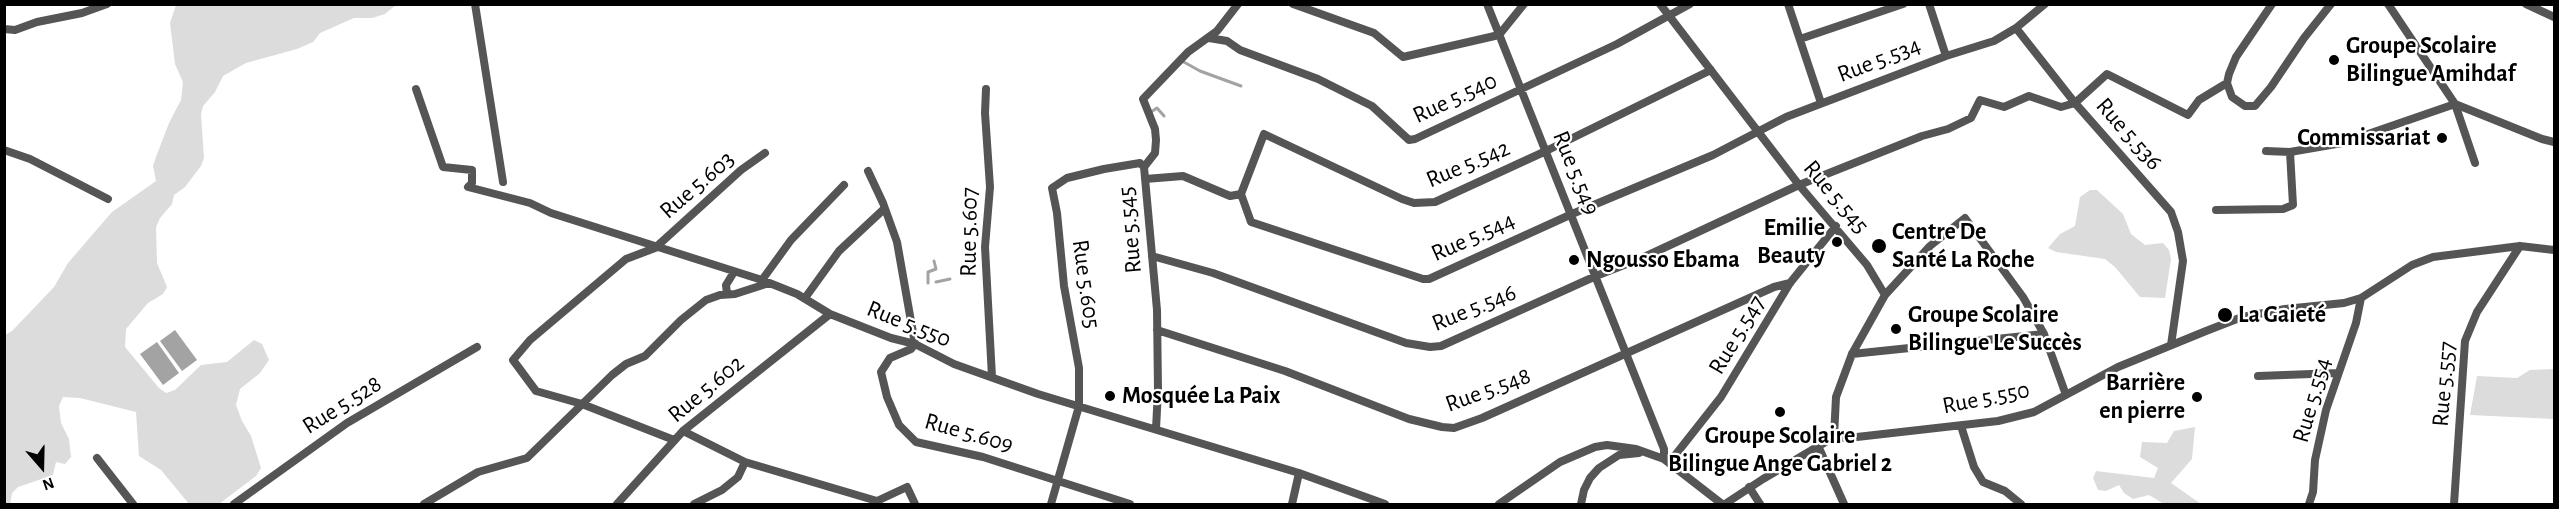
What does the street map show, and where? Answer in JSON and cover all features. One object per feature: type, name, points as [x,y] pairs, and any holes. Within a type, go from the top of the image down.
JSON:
[{"type":"street","points":[[4,29],[15,30],[37,22],[82,14],[107,4]]},
{"type":"street","points":[[475,4],[503,182]]},
{"type":"street","name":"Rue 5.545","points":[[1156,429],[1157,330],[1144,167],[1155,153],[1156,140],[1155,129],[1143,99],[1188,52],[1217,31],[1238,4]]},
{"type":"street","points":[[1293,4],[1374,33],[1403,57],[1499,36],[1524,4]]},
{"type":"street","name":"Rue 5.549","points":[[1487,4],[1572,214],[1667,461]]},
{"type":"street","name":"Rue 5.545","points":[[1660,4],[1799,185],[1867,265],[1885,295]]},
{"type":"street","name":"Rue 5.540","points":[[1209,38],[1227,41],[1240,50],[1318,79],[1372,106],[1409,140],[1520,90],[1669,17],[1690,4]]},
{"type":"street","points":[[1788,4],[1821,103]]},
{"type":"street","points":[[1800,39],[1903,4]]},
{"type":"street","points":[[1929,4],[1946,56]]},
{"type":"street","name":"Rue 5.534","points":[[1757,131],[1821,103],[1946,56],[1994,41],[2016,28],[2045,4]]},
{"type":"street","points":[[2272,4],[2236,57],[2227,83],[2232,97],[2245,106],[2255,106],[2331,4]]},
{"type":"street","points":[[2388,4],[2455,104],[2475,163]]},
{"type":"street","points":[[2526,4],[2554,17]]},
{"type":"street","points":[[2016,28],[2046,63],[2075,103],[2107,74],[2188,115],[2199,100],[2227,83]]},
{"type":"street","name":"Rue 5.542","points":[[1240,194],[1264,134],[1414,203],[1435,202],[1546,152],[1711,70]]},
{"type":"street","name":"Rue 5.550","points":[[416,89],[443,167],[472,170],[472,183],[468,187],[530,203],[551,213],[655,248],[766,281],[805,298],[830,314],[891,338],[915,344],[954,364],[1079,406],[1299,473],[1385,504]]},
{"type":"street","name":"Rue 5.607","points":[[986,89],[985,113],[990,187],[986,270],[992,377]]},
{"type":"street","name":"Rue 5.536","points":[[1799,185],[1971,118],[1980,100],[2004,107],[2030,96],[2061,107],[2075,103],[2171,212],[2178,232],[2183,261],[2171,345]]},
{"type":"street","points":[[2266,151],[2290,152],[2342,143],[2455,104],[2554,142]]},
{"type":"street","name":"Rue 5.544","points":[[1240,194],[1251,222],[1423,279],[1429,279],[1572,214],[1713,155],[1757,131]]},
{"type":"street","points":[[4,150],[30,159],[108,199]]},
{"type":"street","points":[[2216,210],[2283,209],[2293,205],[2290,152]]},
{"type":"street","name":"Rue 5.603","points":[[655,248],[741,170],[765,153]]},
{"type":"street","name":"Rue 5.605","points":[[1051,504],[1079,406],[1079,368],[1064,286],[1057,213],[1052,188],[1067,178],[1104,168],[1140,163],[1144,167]]},
{"type":"street","points":[[868,171],[897,242],[915,344]]},
{"type":"street","points":[[1145,179],[1183,176],[1230,196],[1240,194]]},
{"type":"street","points":[[424,504],[478,472],[527,458],[626,364],[645,356],[692,309],[710,298],[735,294],[766,281],[791,240],[844,185]]},
{"type":"street","name":"Rue 5.546","points":[[1152,256],[1213,273],[1406,343],[1430,347],[1451,343],[1799,185]]},
{"type":"street","points":[[805,298],[839,251],[884,209]]},
{"type":"street","points":[[1499,504],[1560,462],[1595,447],[1622,446],[1649,453],[1667,461],[1724,504],[1749,487],[1819,448],[1834,437],[1836,397],[1852,354],[1885,295],[1930,246],[1965,218],[2023,297],[2044,334],[2066,395]]},
{"type":"street","name":"Rue 5.547","points":[[1667,461],[1721,397],[1790,283],[1836,226]]},
{"type":"street","points":[[2361,298],[2412,265],[2433,257],[2520,246],[2554,250]]},
{"type":"street","name":"Rue 5.557","points":[[2454,504],[2465,341],[2477,312],[2520,246]]},
{"type":"street","points":[[655,248],[626,259],[530,340],[513,360],[536,391],[582,404],[674,440]]},
{"type":"street","points":[[727,294],[726,285],[734,272]]},
{"type":"street","name":"Rue 5.548","points":[[1157,330],[1285,371],[1409,419],[1454,428],[1626,355],[1774,287],[1790,283]]},
{"type":"street","name":"Rue 5.550","points":[[1834,437],[1848,438],[1961,426],[1998,421],[2034,412],[2118,367],[2242,317],[2284,309],[2344,303],[2361,298]]},
{"type":"street","name":"Rue 5.554","points":[[2309,504],[2313,492],[2315,460],[2326,410],[2356,323],[2361,298]]},
{"type":"street","name":"Rue 5.602","points":[[617,504],[683,431],[830,314]]},
{"type":"street","points":[[1852,354],[2044,334]]},
{"type":"street","name":"Rue 5.609","points":[[915,344],[911,349],[890,358],[881,372],[887,398],[899,425],[916,442],[983,457],[1130,504]]},
{"type":"street","name":"Rue 5.528","points":[[234,504],[347,423],[477,347]]},
{"type":"street","points":[[2258,376],[2338,373]]},
{"type":"street","points":[[1961,426],[1974,467],[1983,482],[2005,491],[2021,504]]},
{"type":"street","points":[[683,431],[745,462],[874,503],[907,487],[915,504]]},
{"type":"street","points":[[1819,448],[1844,504]]},
{"type":"street","points":[[1581,504],[1590,478],[1599,468],[1619,455],[1649,453]]},
{"type":"street","points":[[97,458],[133,504]]},
{"type":"street","points":[[694,504],[722,490],[738,477],[745,462]]},
{"type":"street","points":[[1292,504],[1299,473]]},
{"type":"street","points":[[1749,487],[1760,504]]},
{"type":"shaded area","points":[[176,5],[396,5],[385,14],[372,18],[354,18],[320,33],[313,42],[297,49],[246,63],[223,76],[215,92],[203,106],[201,114],[204,158],[201,166],[185,187],[174,195],[172,204],[160,218],[156,227],[157,263],[167,287],[163,294],[148,303],[126,329],[125,347],[159,388],[166,393],[175,390],[201,365],[227,362],[254,340],[262,344],[269,360],[260,373],[240,389],[236,405],[251,436],[261,468],[256,476],[219,504],[189,504],[161,470],[139,456],[136,412],[80,398],[63,397],[59,406],[61,423],[69,439],[71,457],[65,464],[56,462],[53,475],[18,487],[12,493],[10,504],[5,504],[5,335],[12,331],[54,287],[68,263],[112,212],[156,181],[153,166],[169,123],[181,100],[183,82],[175,64],[170,23]]},
{"type":"shaded area","points":[[2090,190],[2097,190],[2123,214],[2131,234],[2145,245],[2163,243],[2169,250],[2171,259],[2165,298],[2140,297],[2115,267],[2105,259],[2056,252],[2048,248],[2060,234],[2075,226],[2080,197]]},
{"type":"shaded area","points":[[175,330],[197,360],[182,371],[160,341]]},
{"type":"shaded area","points":[[157,342],[179,373],[163,385],[140,354]]},
{"type":"shaded area","points":[[2554,369],[2554,419],[2470,415],[2477,376],[2517,378],[2530,370]]},
{"type":"shaded area","points":[[2195,427],[2192,459],[2171,483],[2201,504],[2164,504],[2149,495],[2133,499],[2124,493],[2119,485],[2106,491],[2098,490],[2093,478],[2096,471],[2154,478],[2158,468],[2140,457],[2142,442],[2167,443],[2174,431]]},
{"type":"waterway","points":[[1182,61],[1200,71],[1241,86]]},
{"type":"waterway","points":[[1151,112],[1157,108],[1164,116]]},
{"type":"waterway","points":[[928,283],[928,272],[936,269],[934,261]]},
{"type":"waterway","points":[[936,282],[950,279]]},
{"type":"place","name":"Groupe Scolaire Bilingue Amihdaf","points":[[2334,60]]},
{"type":"place","name":"Commissariat","points":[[2442,138]]},
{"type":"place","name":"Emilie Beauty","points":[[1837,242]]},
{"type":"place","name":"Centre De Santé La Roche","points":[[1879,246]]},
{"type":"place","name":"Ngousso Ebama","points":[[1574,260]]},
{"type":"place","name":"La Gaieté","points":[[2225,315]]},
{"type":"place","name":"Groupe Scolaire Bilingue Le Succès","points":[[1896,329]]},
{"type":"place","name":"Mosquée La Paix","points":[[1110,396]]},
{"type":"place","name":"Barrière en pierre","points":[[2197,397]]},
{"type":"place","name":"Groupe Scolaire Bilingue Ange Gabriel 2","points":[[1780,412]]}]
